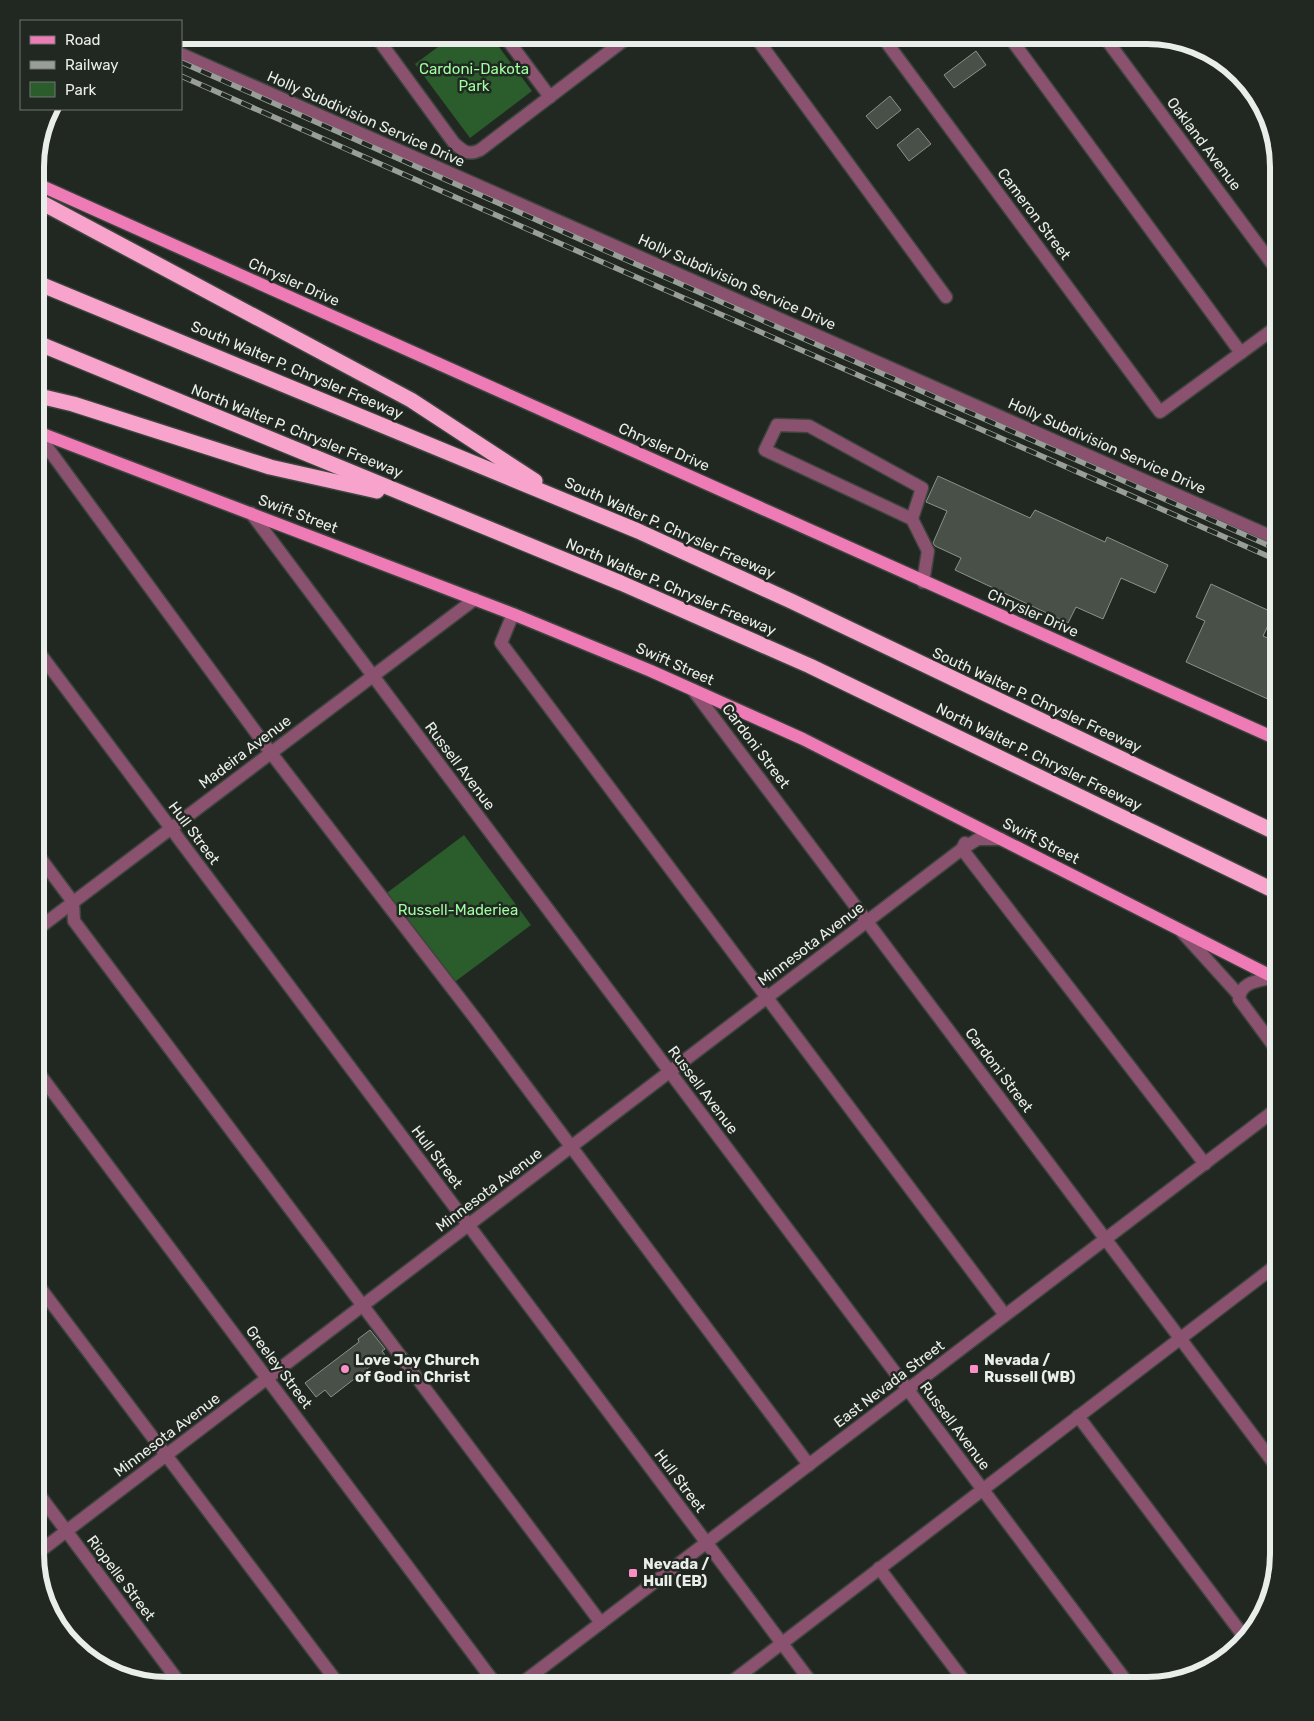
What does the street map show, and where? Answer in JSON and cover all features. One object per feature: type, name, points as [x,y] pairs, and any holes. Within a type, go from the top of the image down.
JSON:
[{"type":"highway","points":[[44,204],[411,400],[566,501]]},
{"type":"highway","name":"South Walter P. Chrysler Freeway","points":[[44,286],[638,531],[791,601],[1270,830]]},
{"type":"highway","name":"North Walter P. Chrysler Freeway","points":[[44,346],[621,583],[810,666],[1270,889]]},
{"type":"highway","points":[[44,397],[73,404],[270,467],[420,501]]},
{"type":"main road","name":"Chrysler Drive","points":[[44,187],[1270,736]]},
{"type":"main road","name":"Swift Street","points":[[44,434],[475,599],[693,690],[803,739],[1270,975]]},
{"type":"street","points":[[382,44],[454,143],[464,152],[480,150],[618,44]]},
{"type":"street","points":[[511,44],[550,97]]},
{"type":"street","points":[[761,44],[946,296]]},
{"type":"street","name":"Cameron Street","points":[[888,44],[1160,412],[1241,353]]},
{"type":"street","points":[[1015,44],[1241,353],[1270,332]]},
{"type":"street","name":"Oakland Avenue","points":[[1110,44],[1270,260]]},
{"type":"street","name":"Holly Subdivision Service Drive","points":[[182,54],[1270,536]]},
{"type":"street","points":[[912,519],[922,488],[809,426],[777,425],[765,450],[912,519],[928,551],[923,582]]},
{"type":"street","points":[[44,442],[271,753],[572,1148],[809,1465]]},
{"type":"street","name":"Russell Avenue","points":[[251,514],[1123,1677]]},
{"type":"street","name":"Madeira Avenue","points":[[44,924],[475,599]]},
{"type":"street","points":[[513,614],[501,643],[1005,1316]]},
{"type":"street","name":"Hull Street","points":[[44,659],[807,1677]]},
{"type":"street","name":"Cardoni Street","points":[[693,690],[1270,1458]]},
{"type":"street","name":"Minnesota Avenue","points":[[962,849],[977,827]]},
{"type":"street","name":"Minnesota Avenue","points":[[44,1548],[572,1148],[962,849],[978,839],[1003,840]]},
{"type":"street","points":[[962,849],[1205,1164]]},
{"type":"street","points":[[44,863],[73,902],[74,921],[601,1623]]},
{"type":"street","points":[[1180,930],[1240,995]]},
{"type":"street","points":[[1270,980],[1244,986],[1240,995],[1240,1001],[1270,1040]]},
{"type":"street","name":"Greeley Street","points":[[44,1080],[490,1677]]},
{"type":"street","name":"East Nevada Street","points":[[530,1677],[1270,1115]]},
{"type":"street","points":[[738,1677],[1270,1270]]},
{"type":"street","points":[[44,1293],[333,1677]]},
{"type":"street","points":[[1078,1416],[1241,1633]]},
{"type":"street","name":"Riopelle Street","points":[[44,1501],[175,1677]]},
{"type":"street","points":[[879,1568],[961,1677]]},
{"type":"green space","name":"Cardoni-Dakota Park","points":[[442,44],[497,44],[532,91],[470,138],[415,64]]},
{"type":"green space","name":"Russell-Maderiea","points":[[464,835],[531,925],[452,984],[384,895]]},
{"type":"building","points":[[976,51],[986,65],[954,88],[944,75]]},
{"type":"building","points":[[890,96],[901,110],[877,129],[866,116]]},
{"type":"building","points":[[918,128],[931,144],[909,161],[897,145]]},
{"type":"building","points":[[938,476],[1030,518],[1035,510],[1105,542],[1107,537],[1168,565],[1155,593],[1121,578],[1103,619],[1076,607],[1068,623],[955,570],[961,558],[935,546],[933,543],[947,511],[926,502]]},
{"type":"building","points":[[1211,584],[1270,611],[1270,621],[1263,636],[1270,639],[1270,700],[1186,662],[1205,621],[1196,617]]},
{"type":"building","name":"Love Joy Church of God in Christ","points":[[370,1330],[385,1349],[382,1351],[385,1355],[331,1397],[325,1390],[316,1397],[305,1383],[359,1342],[358,1339]]},
{"type":"railway","points":[[182,62],[1270,546]]},
{"type":"railway","points":[[182,76],[1270,557]]},
{"type":"place","name":"Love Joy Church of God in Christ","points":[[345,1369]]},
{"type":"place","name":"Nevada / Russell (WB)","points":[[974,1369]]},
{"type":"place","name":"Nevada / Hull (EB)","points":[[633,1573]]}]
